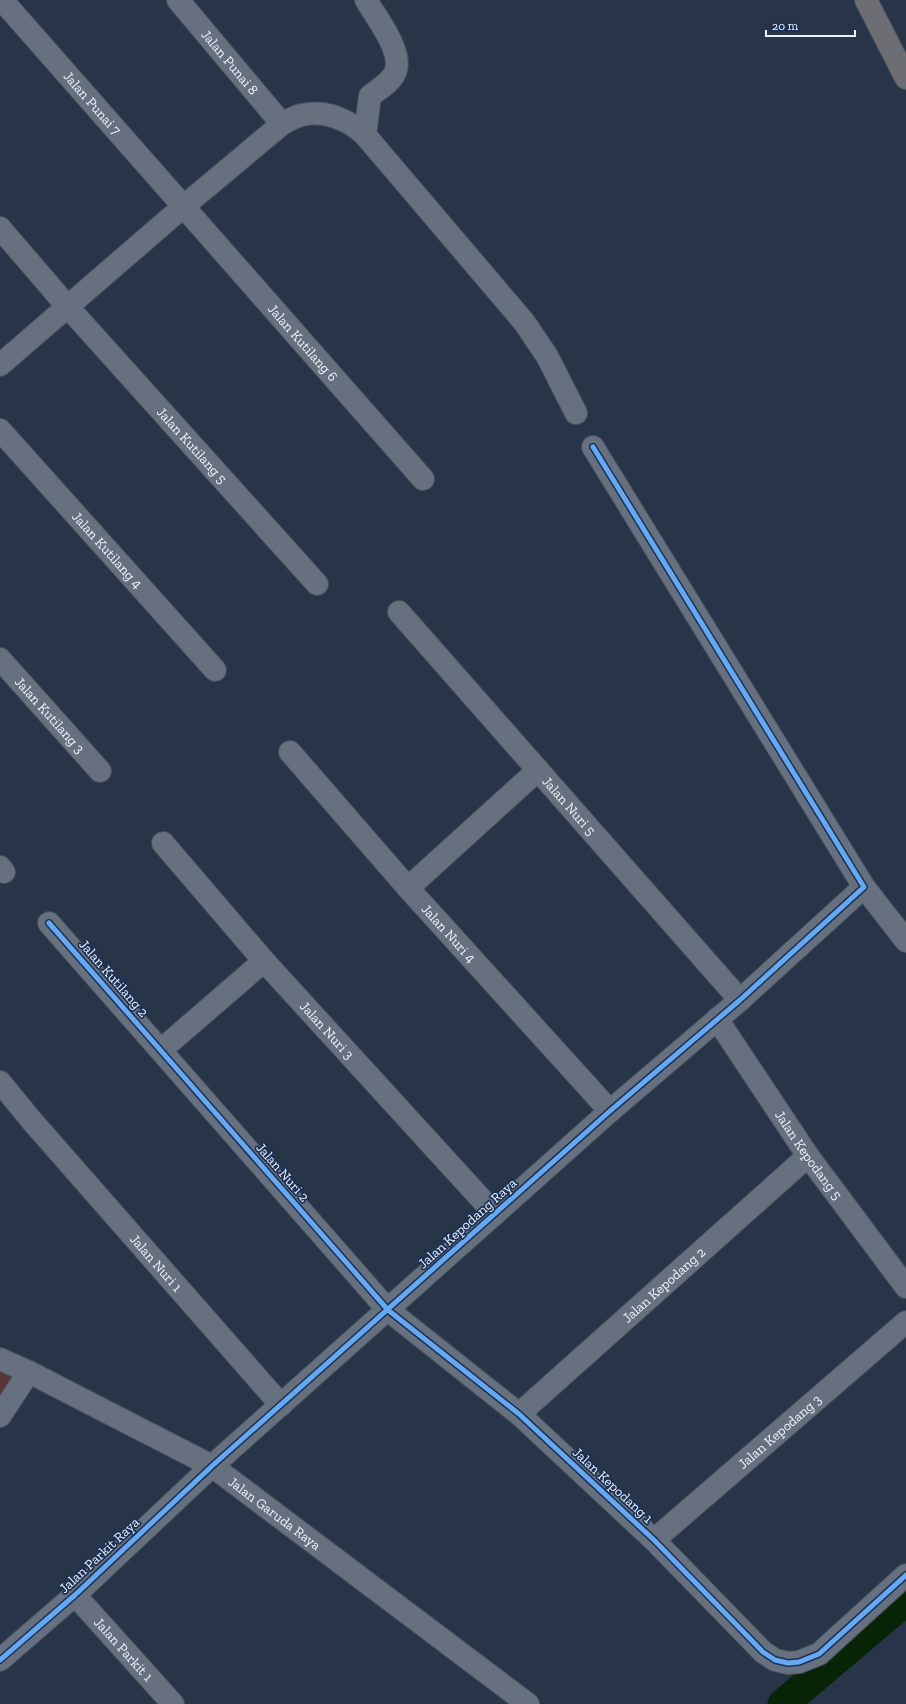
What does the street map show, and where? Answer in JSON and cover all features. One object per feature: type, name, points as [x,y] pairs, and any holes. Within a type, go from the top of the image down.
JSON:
[{"type":"highway","points":[[866,0],[906,78]]},
{"type":"street","name":"Jalan Punai 7","points":[[2,0],[184,206]]},
{"type":"street","name":"Jalan Punai 8","points":[[178,0],[282,124]]},
{"type":"street","points":[[365,135],[370,96],[391,78],[396,71],[397,62],[388,37],[366,0]]},
{"type":"street","points":[[0,365],[184,206],[282,124],[301,115],[320,114],[338,117],[354,125],[365,135],[524,322],[547,356],[576,412]]},
{"type":"street","name":"Jalan Kutilang 6","points":[[184,206],[423,479]]},
{"type":"street","name":"Jalan Kutilang 5","points":[[0,228],[67,306],[317,584]]},
{"type":"street","name":"Jalan Kutilang 4","points":[[0,430],[215,670]]},
{"type":"street","points":[[593,447],[864,886],[906,941]]},
{"type":"street","name":"Jalan Nuri 5","points":[[399,612],[740,1000]]},
{"type":"street","name":"Jalan Kutilang 3","points":[[0,659],[100,771]]},
{"type":"street","name":"Jalan Nuri 4","points":[[290,752],[408,888],[610,1111]]},
{"type":"street","points":[[408,888],[538,770]]},
{"type":"street","name":"Jalan Nuri 3","points":[[163,843],[264,961],[495,1214]]},
{"type":"street","name":"Jalan Kepodang Raya","points":[[212,1466],[610,1111],[740,1000],[864,886]]},
{"type":"street","name":"Jalan Kutilang 2","points":[[49,923],[161,1050]]},
{"type":"street","points":[[161,1050],[264,961]]},
{"type":"street","name":"Jalan Kepodang 5","points":[[717,1019],[808,1156],[906,1287]]},
{"type":"street","name":"Jalan Nuri 2","points":[[161,1050],[388,1310]]},
{"type":"street","name":"Jalan Nuri 1","points":[[0,1082],[281,1405]]},
{"type":"street","name":"Jalan Kepodang 2","points":[[519,1414],[808,1156]]},
{"type":"street","name":"Jalan Kepodang 1","points":[[388,1310],[519,1414],[654,1540],[763,1652],[775,1660],[788,1663],[799,1662],[819,1654],[906,1575]]},
{"type":"street","name":"Jalan Kepodang 3","points":[[654,1540],[906,1322]]},
{"type":"street","name":"Jalan Garuda Raya","points":[[0,1359],[29,1372],[212,1466],[528,1704]]},
{"type":"street","points":[[0,1416],[29,1372]]},
{"type":"street","name":"Jalan Parkit Raya","points":[[0,1660],[75,1595],[212,1466]]},
{"type":"street","name":"Jalan Parkit 1","points":[[75,1595],[173,1704]]},
{"type":"shaded area","points":[[0,1364],[19,1373],[0,1401]]},
{"type":"waterway","points":[[783,1704],[906,1600]]},
{"type":"cycle path","points":[[0,1660],[75,1595],[212,1466],[610,1111],[740,1000],[864,887],[593,447]]},
{"type":"cycle path","points":[[49,923],[388,1310],[519,1414],[654,1540],[763,1652],[775,1660],[788,1663],[799,1662],[819,1654],[906,1575]]}]
